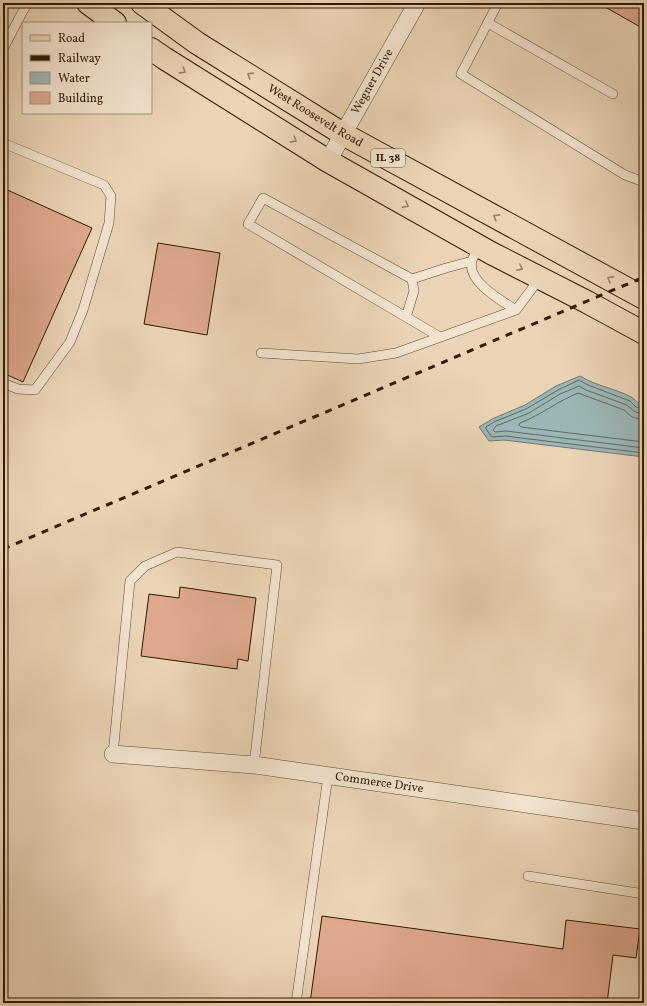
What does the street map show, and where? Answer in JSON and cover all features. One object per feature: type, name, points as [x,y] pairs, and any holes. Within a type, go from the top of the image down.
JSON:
[{"type":"main road","points":[[88,3],[114,22]]},
{"type":"main road","name":"West Roosevelt Road","points":[[142,3],[197,42],[343,134],[644,298]]},
{"type":"main road","name":"IL 38","points":[[152,50],[476,254],[540,278],[644,333]]},
{"type":"street","name":"Wegner Drive","points":[[328,161],[414,4]]},
{"type":"street","name":"Commerce Drive","points":[[113,754],[254,765],[644,821]]},
{"type":"lane","points":[[3,49],[28,3]]},
{"type":"lane","points":[[498,3],[461,74],[625,175],[644,182]]},
{"type":"lane","points":[[488,23],[613,94]]},
{"type":"lane","points":[[3,143],[104,185],[111,196],[109,223],[83,310],[70,342],[35,390],[18,390],[3,383]]},
{"type":"lane","points":[[440,337],[248,224],[263,198],[412,279],[446,268],[476,254]]},
{"type":"lane","points":[[476,254],[472,272],[483,288],[516,310]]},
{"type":"lane","points":[[262,353],[358,359],[396,353],[516,310],[540,278]]},
{"type":"lane","points":[[406,316],[414,291],[412,279]]},
{"type":"lane","points":[[113,754],[130,581],[145,566],[177,552],[277,565],[254,765]]},
{"type":"lane","points":[[296,1003],[328,776]]},
{"type":"lane","points":[[528,876],[644,894]]},
{"type":"water","points":[[580,376],[625,394],[644,405],[644,457],[504,440],[489,441],[479,427],[492,419],[525,405],[556,386]]},
{"type":"building","points":[[598,3],[644,3],[644,29]]},
{"type":"building","points":[[3,188],[92,228],[23,382],[3,373]]},
{"type":"building","points":[[158,243],[220,253],[207,335],[144,324]]},
{"type":"building","points":[[180,587],[256,598],[248,661],[238,659],[237,669],[141,656],[149,594],[179,598]]},
{"type":"building","points":[[322,916],[563,949],[566,920],[640,929],[636,958],[613,955],[607,1003],[310,1003]]},
{"type":"railway","points":[[3,549],[644,277]]}]
